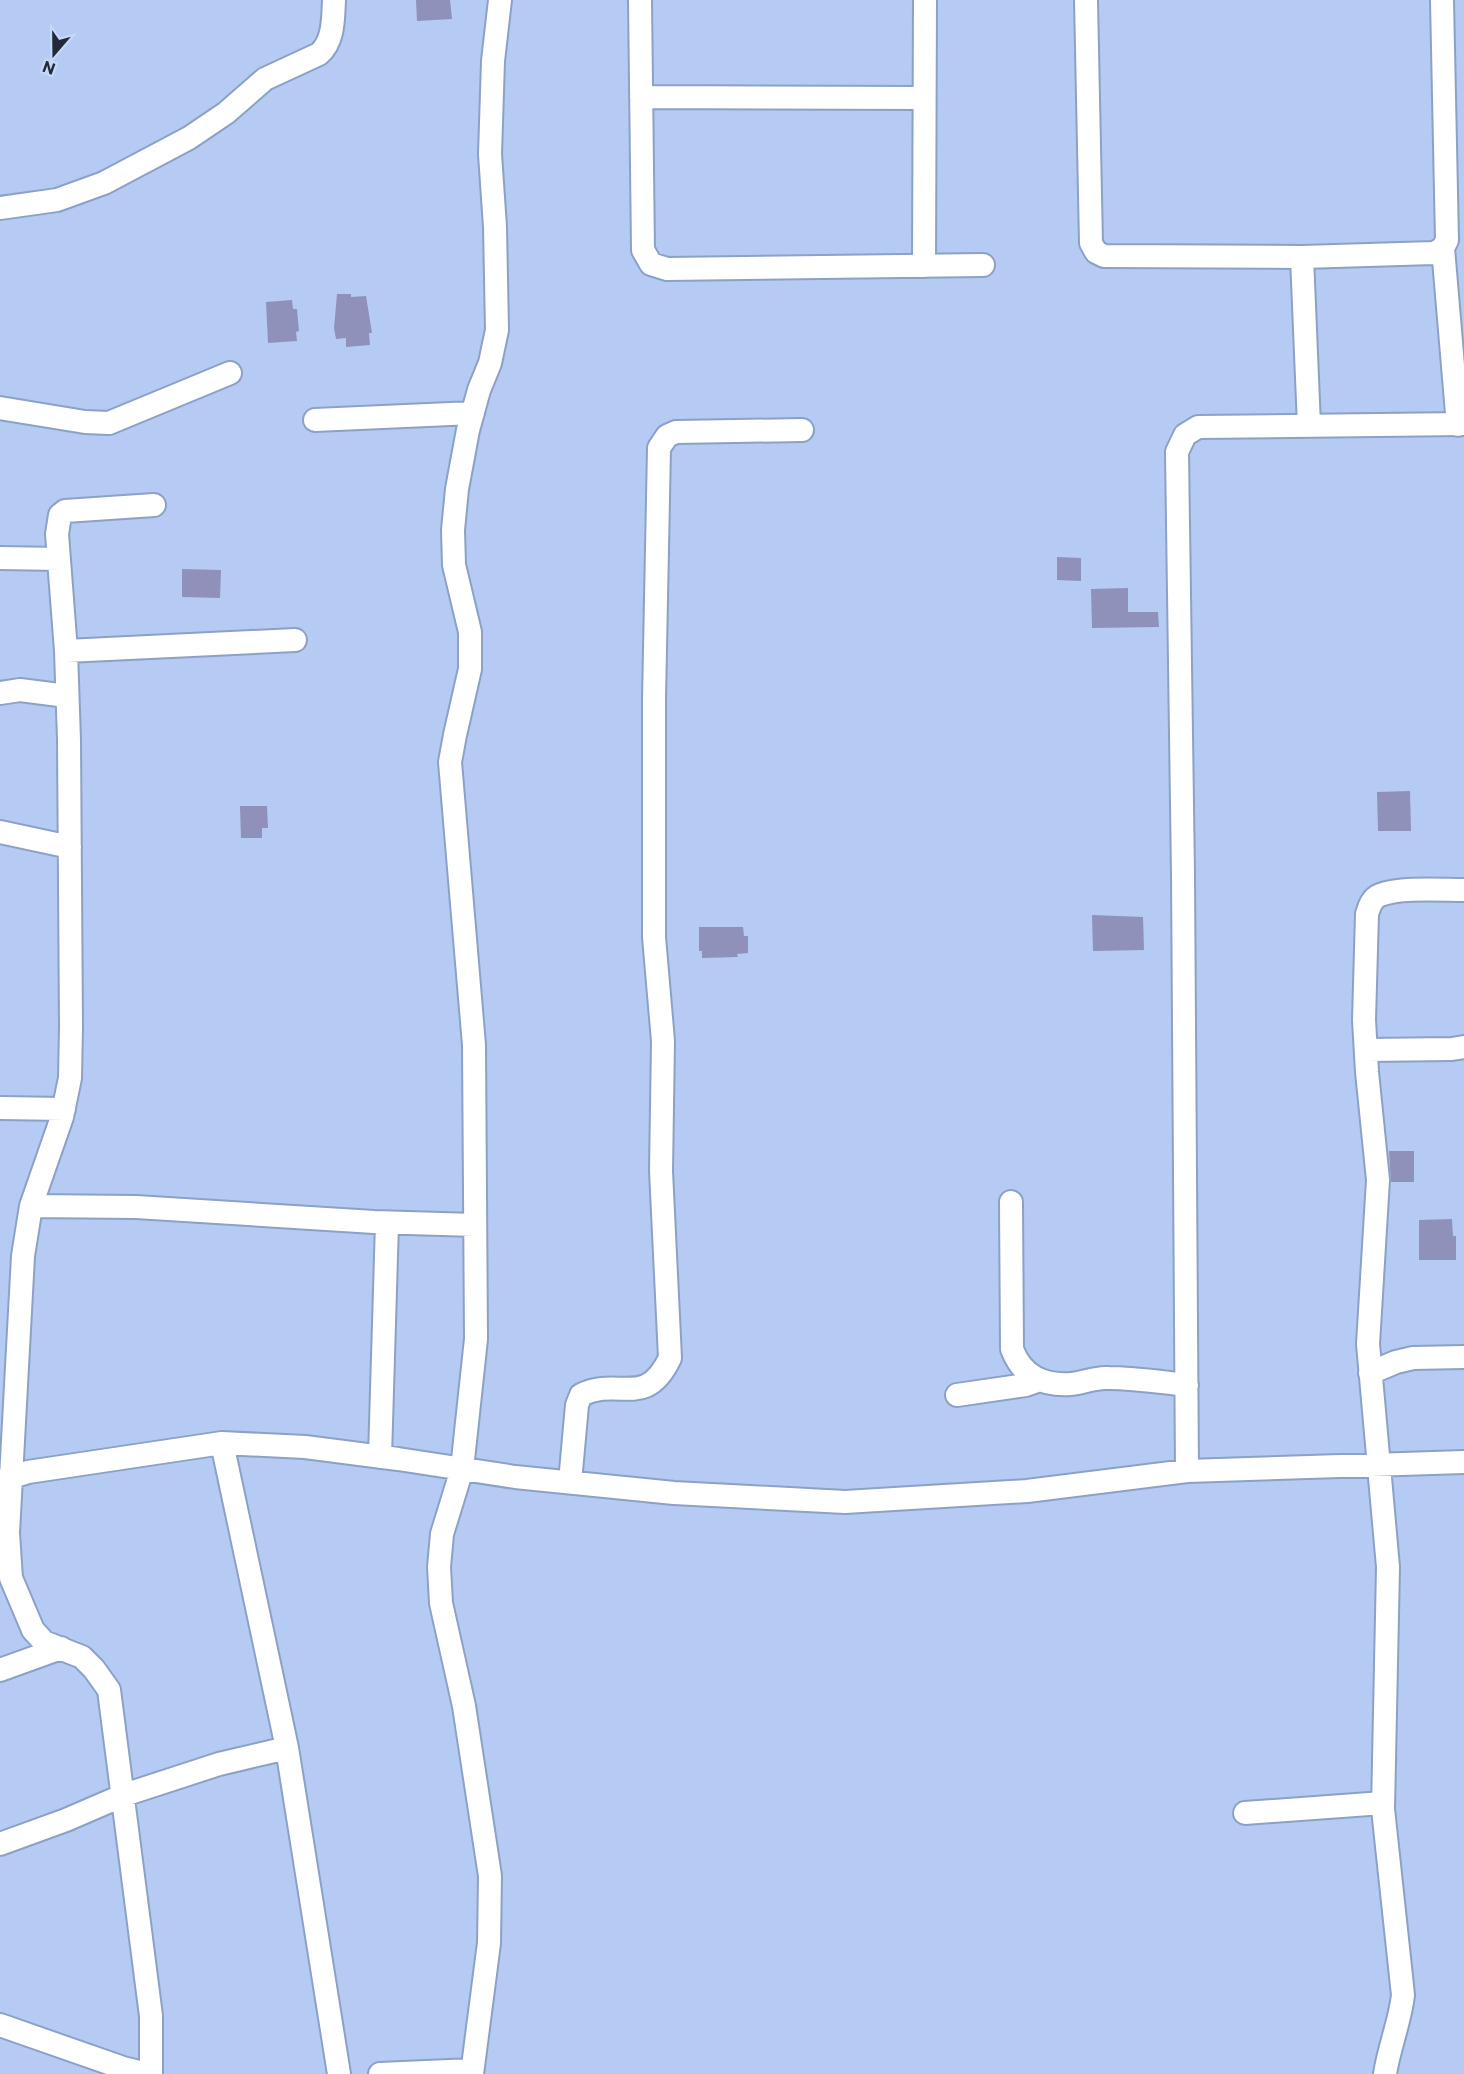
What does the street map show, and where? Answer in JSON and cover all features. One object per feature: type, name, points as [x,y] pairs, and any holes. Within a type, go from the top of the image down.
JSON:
[{"type":"street","points":[[0,208],[57,200],[105,183],[189,138],[226,113],[265,79],[319,54],[326,48],[331,35],[334,0]]},
{"type":"street","points":[[380,2074],[472,2072],[489,1943],[490,1876],[464,1706],[441,1603],[439,1567],[442,1534],[462,1469],[476,1339],[474,1045],[450,762],[470,669],[470,632],[454,565],[453,530],[457,489],[473,413],[490,363],[496,330],[495,227],[490,154],[493,61],[500,0]]},
{"type":"street","points":[[640,0],[643,250],[651,264],[667,269],[983,265]]},
{"type":"street","points":[[924,0],[924,266]]},
{"type":"street","points":[[1086,0],[1091,243],[1096,252],[1104,256],[1302,257],[1434,253],[1443,248],[1448,240],[1442,0]]},
{"type":"street","points":[[641,96],[924,98]]},
{"type":"street","points":[[1186,1471],[1184,898],[1177,452],[1185,435],[1198,427],[1461,424],[1443,248]]},
{"type":"street","points":[[1302,257],[1309,426]]},
{"type":"street","points":[[0,408],[85,422],[109,423],[230,373]]},
{"type":"street","points":[[315,420],[473,413]]},
{"type":"street","points":[[570,1482],[577,1406],[581,1395],[591,1390],[637,1388],[651,1385],[662,1374],[670,1358],[661,1172],[663,1041],[654,937],[654,700],[659,448],[667,436],[676,432],[802,430]]},
{"type":"street","points":[[0,2025],[123,2068],[149,2074],[151,2016],[109,1690],[82,1657],[44,1642],[33,1630],[11,1578],[6,1479],[22,1268],[31,1206],[64,1109],[70,1078],[69,740],[66,651],[58,559],[58,522],[60,515],[66,511],[154,505]]},
{"type":"street","points":[[0,558],[58,559]]},
{"type":"street","points":[[66,651],[295,640]]},
{"type":"street","points":[[0,693],[20,690],[67,696]]},
{"type":"street","points":[[0,832],[70,847]]},
{"type":"street","points":[[1385,2074],[1388,2052],[1400,2019],[1403,1995],[1383,1803],[1388,1567],[1368,1344],[1378,1180],[1365,1050],[1366,914],[1371,903],[1378,896],[1406,891],[1464,890]]},
{"type":"street","points":[[1365,1050],[1464,1047]]},
{"type":"street","points":[[0,1108],[64,1109]]},
{"type":"street","points":[[1011,1202],[1012,1349],[1017,1363],[1040,1380],[1055,1384],[1072,1384],[1104,1377],[1186,1385]]},
{"type":"street","points":[[31,1206],[136,1207],[387,1223],[475,1225]]},
{"type":"street","points":[[380,1456],[387,1223]]},
{"type":"street","points":[[1371,1373],[1396,1362],[1413,1358],[1464,1357]]},
{"type":"street","points":[[957,1395],[1026,1385],[1040,1380]]},
{"type":"street","points":[[6,1479],[28,1472],[222,1443],[305,1447],[515,1477],[674,1493],[846,1502],[1028,1491],[1186,1471],[1464,1462]]},
{"type":"street","points":[[222,1443],[287,1748],[339,2074]]},
{"type":"street","points":[[0,1670],[61,1648]]},
{"type":"street","points":[[0,1845],[66,1820],[124,1794],[219,1764],[287,1748]]},
{"type":"street","points":[[1245,1814],[1383,1803]]},
{"type":"building","points":[[416,0],[450,0],[452,19],[417,21]]},
{"type":"building","points":[[337,294],[351,294],[351,297],[366,296],[372,333],[369,333],[370,345],[346,347],[346,338],[336,339],[334,328]]},
{"type":"building","points":[[292,300],[293,309],[297,309],[299,331],[296,332],[297,341],[268,343],[266,302]]},
{"type":"building","points":[[1057,557],[1081,558],[1081,581],[1057,580]]},
{"type":"building","points":[[182,569],[221,570],[220,598],[182,597]]},
{"type":"building","points":[[1128,588],[1128,612],[1158,612],[1159,627],[1092,628],[1091,589]]},
{"type":"building","points":[[1410,791],[1411,831],[1378,831],[1377,792]]},
{"type":"building","points":[[240,806],[267,806],[268,828],[262,828],[262,838],[241,838]]},
{"type":"building","points":[[1092,915],[1143,917],[1144,950],[1093,951]]},
{"type":"building","points":[[699,927],[743,927],[744,936],[748,936],[748,953],[737,954],[738,957],[702,958],[702,951],[699,951]]},
{"type":"building","points":[[1389,1151],[1414,1151],[1414,1182],[1391,1182]]},
{"type":"building","points":[[1452,1219],[1453,1236],[1456,1236],[1456,1260],[1419,1260],[1419,1220]]}]
